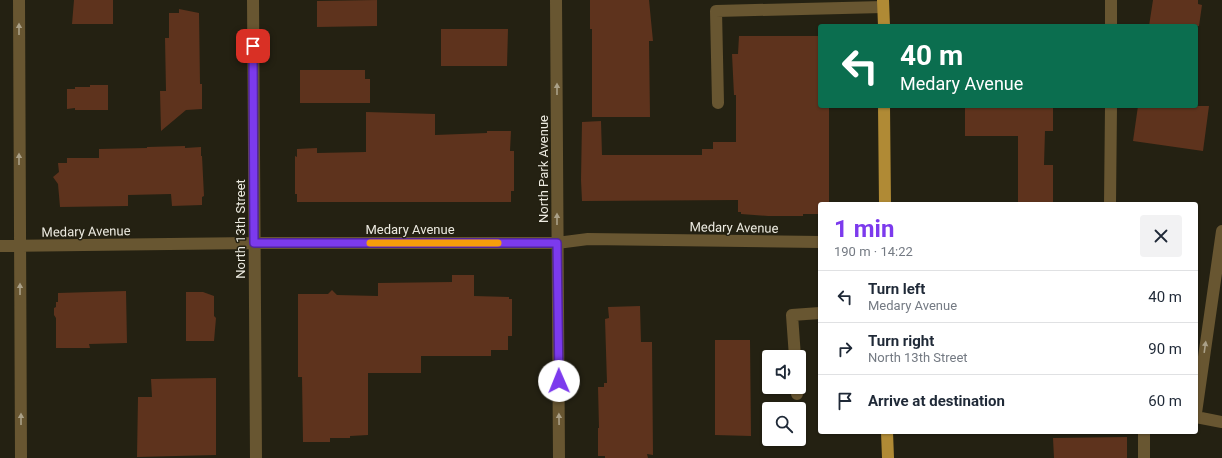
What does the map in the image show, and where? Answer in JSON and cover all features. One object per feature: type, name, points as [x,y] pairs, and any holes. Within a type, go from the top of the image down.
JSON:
[{"type":"main road","points":[[883,3],[884,24]]},
{"type":"main road","points":[[884,108],[885,202]]},
{"type":"main road","points":[[887,434],[888,458]]},
{"type":"street","points":[[19,0],[21,458]]},
{"type":"street","name":"North 13th Street","points":[[252,0],[256,458]]},
{"type":"street","name":"North Park Avenue","points":[[556,0],[560,458]]},
{"type":"street","points":[[1111,0],[1111,24]]},
{"type":"street","points":[[718,103],[716,11],[883,3]]},
{"type":"street","points":[[1110,202],[1111,108]]},
{"type":"street","points":[[1198,399],[1222,231]]},
{"type":"street","name":"Medary Avenue","points":[[0,246],[254,243],[557,243],[588,239],[818,242]]},
{"type":"street","points":[[795,350],[792,314],[818,312]]},
{"type":"street","points":[[1198,417],[1222,422]]},
{"type":"street","points":[[1144,434],[1144,458]]},
{"type":"building","points":[[74,0],[113,0],[113,24],[72,24]]},
{"type":"building","points":[[377,0],[377,26],[317,27],[317,1]]},
{"type":"building","points":[[590,0],[649,0],[653,41],[649,41],[650,117],[592,117],[592,29],[590,29]]},
{"type":"building","points":[[1153,0],[1198,0],[1198,4],[1202,5],[1199,26],[1198,24],[1149,24]]},
{"type":"building","points":[[179,9],[199,13],[200,84],[202,84],[202,109],[186,110],[161,131],[160,91],[166,91],[165,38],[169,38],[169,13],[179,13]]},
{"type":"building","points":[[441,29],[508,29],[507,66],[441,66]]},
{"type":"building","points":[[739,36],[818,36],[818,108],[829,108],[829,202],[818,202],[818,214],[803,214],[803,216],[768,216],[741,214],[741,212],[738,212],[738,200],[582,201],[582,122],[601,121],[602,155],[702,155],[702,149],[713,149],[713,142],[736,142],[736,95],[734,95],[732,54],[738,54]]},
{"type":"building","points":[[300,70],[365,70],[365,79],[370,79],[370,103],[300,103]]},
{"type":"building","points":[[90,85],[108,85],[108,110],[67,109],[67,89],[75,89],[75,87],[90,87]]},
{"type":"building","points":[[1198,106],[1209,106],[1203,151],[1133,141],[1138,108],[1198,108]]},
{"type":"building","points":[[965,108],[1053,108],[1053,131],[1045,131],[1044,165],[1053,165],[1053,202],[1018,202],[1018,136],[965,136]]},
{"type":"building","points":[[366,112],[435,114],[435,135],[487,133],[487,131],[511,131],[510,151],[514,151],[514,191],[511,191],[511,202],[297,202],[297,194],[295,194],[295,156],[297,157],[297,149],[317,148],[317,153],[366,152]]},
{"type":"building","points":[[185,146],[185,148],[201,147],[204,196],[202,197],[202,205],[172,206],[171,194],[128,195],[128,206],[60,207],[58,184],[53,177],[59,172],[58,163],[67,163],[67,158],[99,158],[99,149]]},
{"type":"building","points":[[452,275],[474,275],[474,296],[509,297],[509,299],[512,299],[512,336],[508,336],[508,350],[491,350],[491,356],[421,356],[421,373],[368,373],[368,435],[350,436],[350,438],[330,438],[330,442],[303,442],[302,377],[298,377],[298,294],[328,294],[332,290],[337,295],[378,296],[378,283],[452,282]]},
{"type":"building","points":[[126,291],[127,343],[89,344],[90,348],[56,348],[56,318],[54,315],[54,308],[56,307],[56,302],[58,302],[58,293]]},
{"type":"building","points":[[186,292],[203,292],[214,296],[214,316],[216,318],[214,341],[186,341]]},
{"type":"building","points":[[640,306],[641,342],[652,342],[653,455],[647,454],[648,458],[605,458],[605,456],[598,456],[598,387],[604,387],[604,383],[607,383],[605,319],[609,318],[608,307]]},
{"type":"building","points":[[715,340],[750,340],[751,436],[715,435]]},
{"type":"building","points":[[216,378],[216,455],[137,457],[138,397],[152,397],[151,379]]},
{"type":"building","points":[[1127,437],[1127,458],[1054,458],[1053,438]]},
{"type":"slow traffic","points":[[370,243],[498,243]]},
{"type":"route","points":[[253,46],[254,243],[557,243],[559,381]]}]
